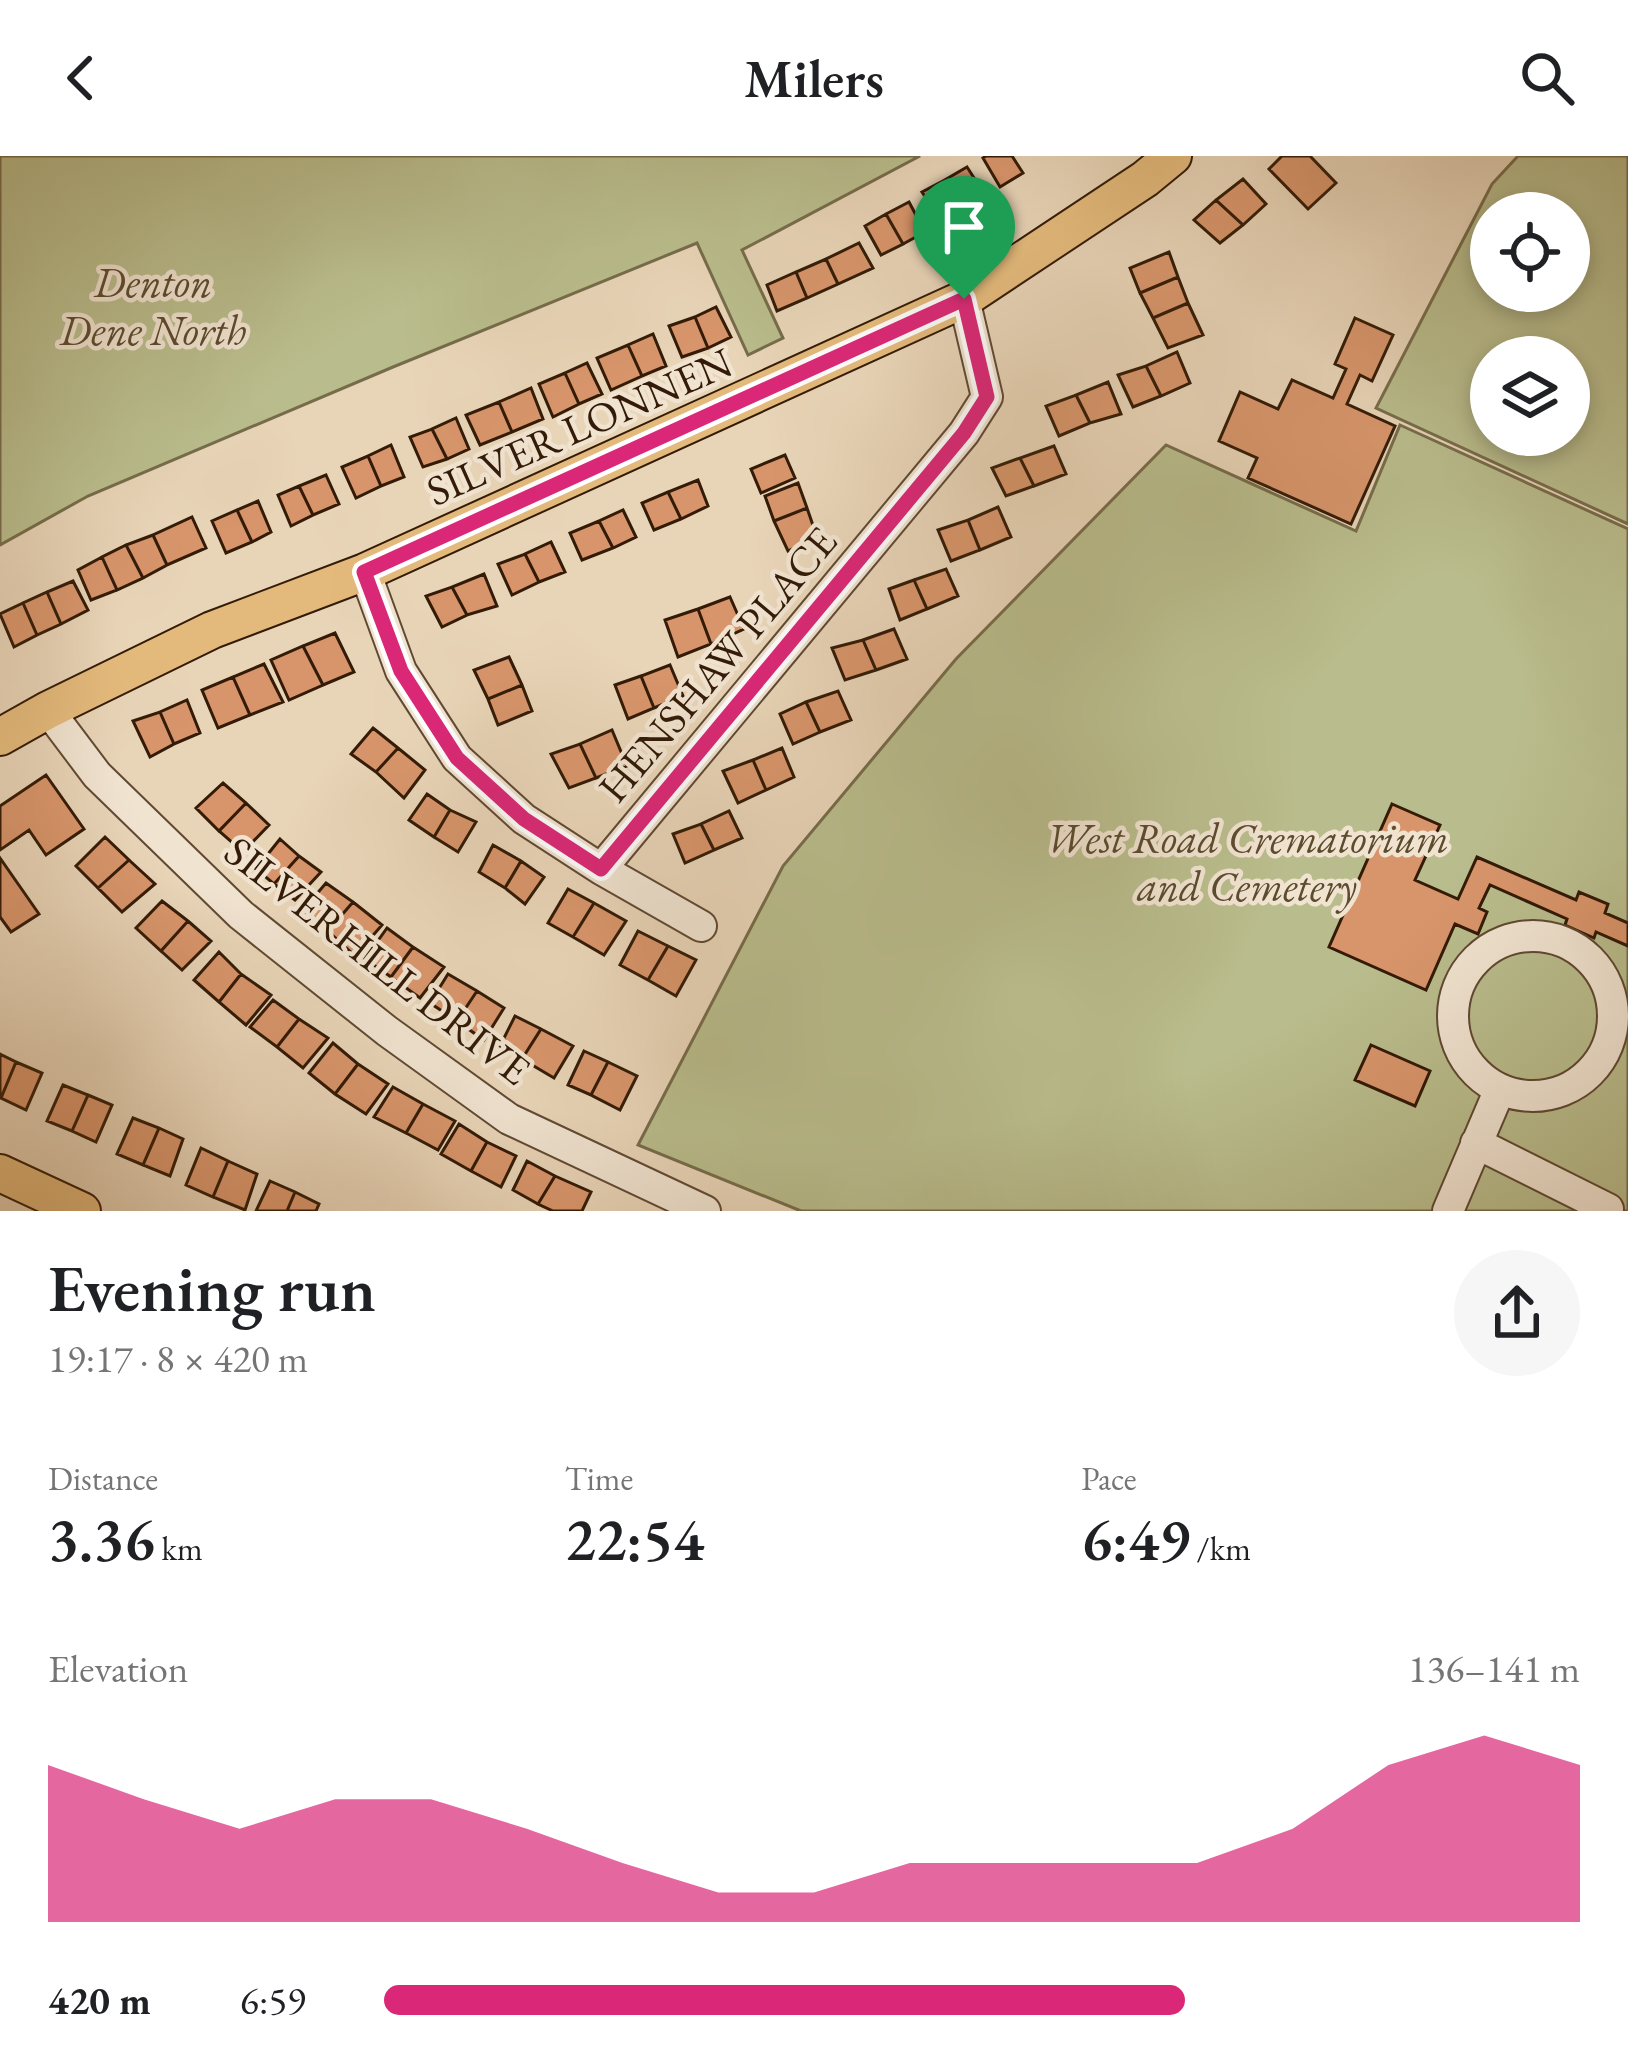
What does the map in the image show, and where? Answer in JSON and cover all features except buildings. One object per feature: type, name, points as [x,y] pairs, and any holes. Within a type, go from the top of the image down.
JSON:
[{"type":"main road","name":"SILVER LONNEN","points":[[0,737],[212,630],[364,572],[964,299],[1173,156]]},
{"type":"main road","points":[[0,1173],[82,1211]]},
{"type":"street","name":"HENSHAW PLACE","points":[[364,572],[401,671],[457,758],[524,819],[601,869],[964,433],[987,397],[964,299]]},
{"type":"street","name":"SILVERHILL DRIVE","points":[[48,710],[97,775],[241,915],[387,1031],[509,1118],[705,1211]]},
{"type":"street","points":[[601,869],[700,926]]},
{"type":"street","points":[[1540,936],[1567,943],[1590,959],[1609,988],[1611,1034],[1600,1060],[1581,1080],[1552,1094],[1524,1096],[1499,1089],[1477,1073],[1460,1051],[1453,1020],[1456,992],[1466,970],[1486,950],[1511,938],[1540,936]]},
{"type":"street","points":[[1448,1211],[1499,1089]]},
{"type":"street","points":[[1477,1143],[1607,1211]]},
{"type":"green space","name":"Denton Dene North","points":[[0,156],[920,156],[742,250],[783,338],[748,355],[697,243],[88,496],[0,545]]},
{"type":"green space","points":[[1518,156],[1628,156],[1628,524],[1480,456],[1590,456],[1590,336],[1470,336],[1470,451],[1376,408],[1470,226],[1470,312],[1590,312],[1590,192],[1488,192]]},
{"type":"green space","name":"West Road Crematorium and Cemetery","points":[[1400,425],[1628,529],[1628,1211],[801,1211],[638,1145],[783,866],[956,659],[1166,445],[1356,531]]},
{"type":"route","points":[[964,299],[987,397],[964,433],[601,869],[524,819],[457,758],[401,671],[364,572],[964,299]]}]
